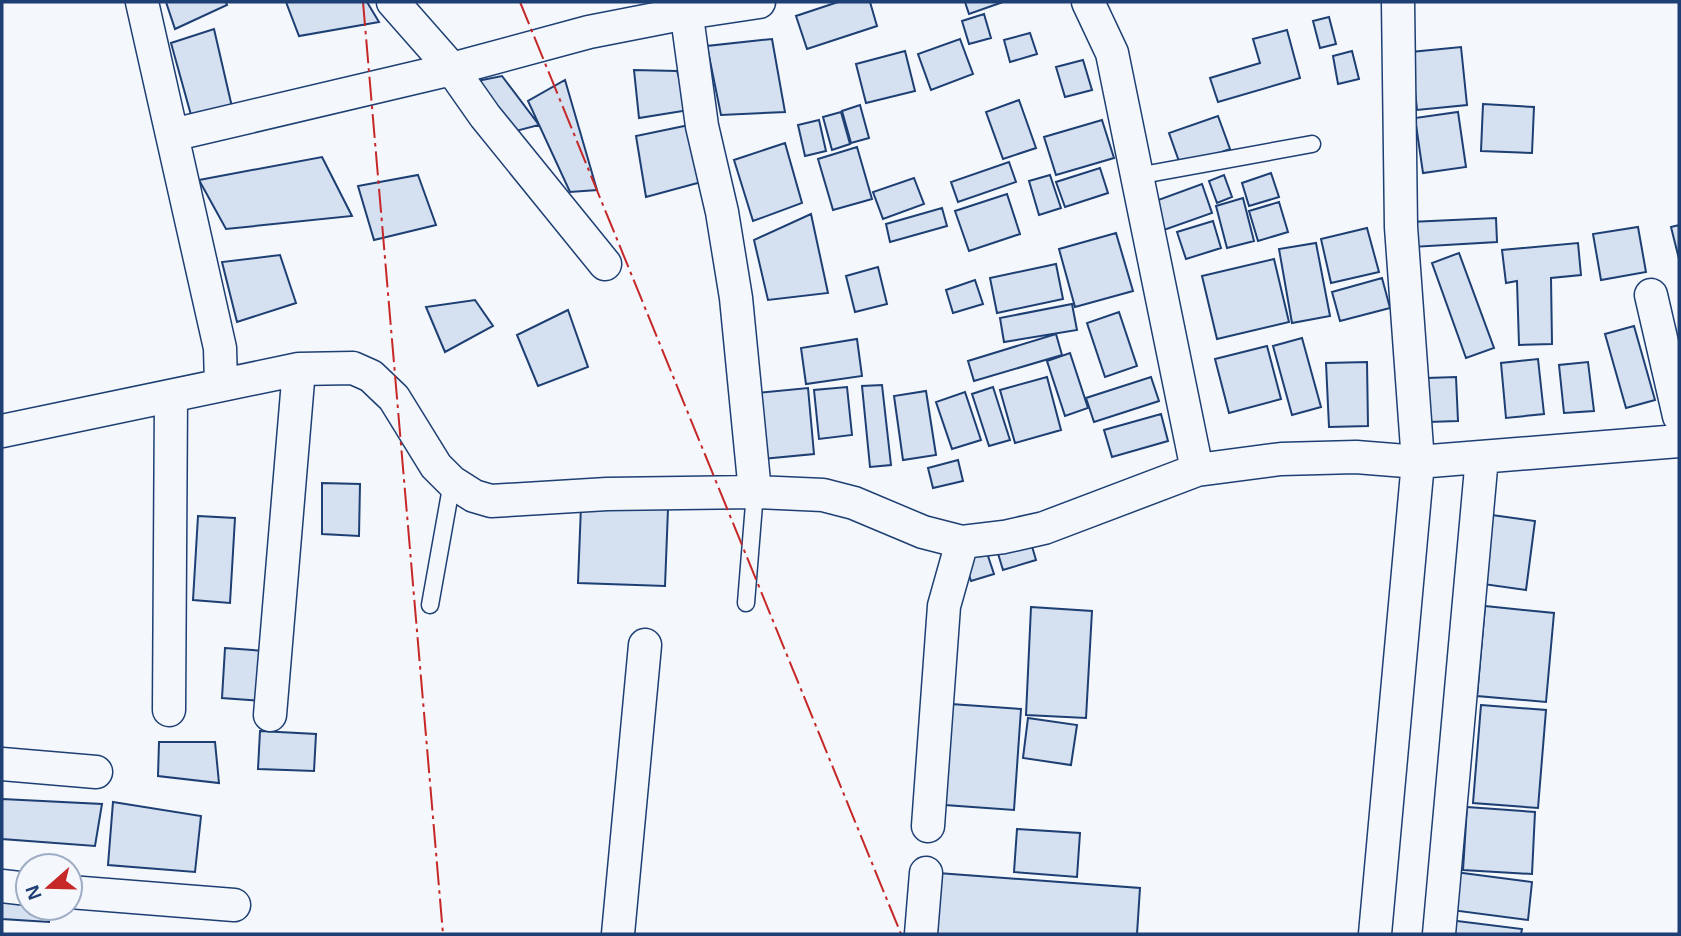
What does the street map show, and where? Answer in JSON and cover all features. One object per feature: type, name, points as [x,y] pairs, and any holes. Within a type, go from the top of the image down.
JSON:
[{"type":"street","points":[[142,2],[220,348],[221,384]]},
{"type":"street","points":[[393,2],[452,69],[485,116],[605,264]]},
{"type":"street","points":[[172,135],[452,69],[686,7],[759,2]]},
{"type":"street","points":[[1088,2],[1112,53],[1197,470]]},
{"type":"street","points":[[1375,934],[1418,462],[1401,227],[1398,2]]},
{"type":"street","points":[[686,7],[702,126],[722,212],[736,298],[755,492]]},
{"type":"street","points":[[1651,295],[1679,416]]},
{"type":"street","points":[[2,431],[299,369],[353,368],[371,376],[394,398],[436,466],[452,482],[474,496],[491,502],[607,495],[755,492],[823,495],[854,503],[923,532],[959,555]]},
{"type":"street","points":[[270,715],[299,369]]},
{"type":"street","points":[[169,710],[171,397]]},
{"type":"street","points":[[959,555],[1004,537],[1044,528],[1197,470],[1281,459],[1356,457],[1418,462],[1679,441]]},
{"type":"street","points":[[1439,934],[1482,457]]},
{"type":"street","points":[[928,826],[944,606],[959,555]]},
{"type":"street","points":[[618,934],[645,645]]},
{"type":"street","points":[[2,764],[96,772]]},
{"type":"street","points":[[921,934],[926,873]]},
{"type":"street","points":[[84,893],[234,905]]},
{"type":"lane","points":[[1137,176],[1312,144]]},
{"type":"lane","points":[[429,605],[452,482]]},
{"type":"lane","points":[[746,604],[755,492]]},
{"type":"building","points":[[166,2],[226,2],[227,5],[175,29]]},
{"type":"building","points":[[286,2],[367,2],[379,22],[299,36]]},
{"type":"building","points":[[838,2],[870,2],[877,26],[807,49],[796,16]]},
{"type":"building","points":[[965,2],[1003,2],[969,14]]},
{"type":"building","points":[[984,14],[991,38],[969,44],[962,21]]},
{"type":"building","points":[[1329,17],[1336,44],[1320,48],[1313,21]]},
{"type":"building","points":[[214,29],[232,107],[191,115],[171,43]]},
{"type":"building","points":[[1287,30],[1300,78],[1218,102],[1210,78],[1260,63],[1253,39]]},
{"type":"building","points":[[1030,33],[1037,54],[1010,62],[1004,40]]},
{"type":"building","points":[[772,39],[785,112],[721,115],[707,46]]},
{"type":"building","points":[[960,39],[973,74],[931,90],[918,54]]},
{"type":"building","points":[[1461,47],[1467,105],[1417,110],[1411,52]]},
{"type":"building","points":[[905,51],[915,91],[866,103],[856,64]]},
{"type":"building","points":[[1352,51],[1359,79],[1338,84],[1333,56]]},
{"type":"building","points":[[1083,60],[1092,90],[1065,97],[1056,67]]},
{"type":"building","points":[[634,70],[677,71],[689,110],[639,118]]},
{"type":"building","points":[[502,76],[539,125],[516,131],[472,82]]},
{"type":"building","points":[[565,80],[597,190],[570,192],[528,101]]},
{"type":"building","points":[[1019,100],[1036,148],[1003,159],[986,112]]},
{"type":"building","points":[[1483,104],[1534,107],[1532,153],[1481,151]]},
{"type":"building","points":[[860,105],[869,138],[851,143],[842,111]]},
{"type":"building","points":[[841,112],[850,144],[832,150],[823,117]]},
{"type":"building","points":[[1458,112],[1466,167],[1423,173],[1415,118]]},
{"type":"building","points":[[1218,116],[1230,149],[1181,167],[1169,133]]},
{"type":"building","points":[[819,120],[826,151],[805,156],[798,125]]},
{"type":"building","points":[[1102,120],[1114,158],[1056,175],[1044,137]]},
{"type":"building","points":[[694,124],[705,181],[646,197],[636,136]]},
{"type":"building","points":[[785,143],[802,203],[753,221],[734,160]]},
{"type":"building","points":[[857,147],[872,199],[833,210],[818,159]]},
{"type":"building","points":[[322,157],[352,216],[226,229],[199,180]]},
{"type":"building","points":[[1009,162],[1016,182],[958,202],[951,182]]},
{"type":"building","points":[[1100,168],[1108,193],[1065,207],[1056,182]]},
{"type":"building","points":[[1271,173],[1279,197],[1249,206],[1242,183]]},
{"type":"building","points":[[418,175],[436,225],[374,240],[358,186]]},
{"type":"building","points":[[1050,175],[1061,208],[1039,215],[1029,181]]},
{"type":"building","points":[[1224,175],[1232,197],[1217,203],[1209,181]]},
{"type":"building","points":[[914,178],[924,204],[883,219],[873,192]]},
{"type":"building","points":[[1202,184],[1212,213],[1161,231],[1150,203]]},
{"type":"building","points":[[1007,194],[1020,234],[969,251],[955,211]]},
{"type":"building","points":[[1243,198],[1254,241],[1227,248],[1216,206]]},
{"type":"building","points":[[1279,202],[1288,232],[1258,241],[1249,211]]},
{"type":"building","points":[[942,208],[947,226],[890,242],[886,224]]},
{"type":"building","points":[[811,214],[828,293],[768,300],[754,240]]},
{"type":"building","points":[[1496,218],[1497,242],[1412,247],[1410,222]]},
{"type":"building","points":[[1213,221],[1221,248],[1186,259],[1177,232]]},
{"type":"building","points":[[1679,225],[1679,259],[1671,227]]},
{"type":"building","points":[[1638,227],[1646,272],[1601,280],[1593,234]]},
{"type":"building","points":[[1367,228],[1379,272],[1331,283],[1321,239]]},
{"type":"building","points":[[1116,233],[1133,291],[1075,307],[1059,249]]},
{"type":"building","points":[[1316,243],[1330,316],[1292,323],[1279,249]]},
{"type":"building","points":[[1578,243],[1581,275],[1551,278],[1552,344],[1519,345],[1517,281],[1506,283],[1502,250]]},
{"type":"building","points":[[1459,253],[1494,348],[1466,358],[1432,263]]},
{"type":"building","points":[[280,255],[296,303],[237,322],[222,262]]},
{"type":"building","points":[[1274,259],[1289,322],[1217,339],[1202,276]]},
{"type":"building","points":[[1056,264],[1063,299],[997,313],[990,278]]},
{"type":"building","points":[[878,267],[887,304],[855,312],[846,276]]},
{"type":"building","points":[[1382,278],[1390,308],[1340,321],[1332,292]]},
{"type":"building","points":[[975,280],[983,304],[953,313],[946,290]]},
{"type":"building","points":[[475,300],[493,326],[445,352],[426,307]]},
{"type":"building","points":[[1072,304],[1077,330],[1004,342],[1000,318]]},
{"type":"building","points":[[568,310],[588,367],[538,386],[517,335]]},
{"type":"building","points":[[1119,312],[1137,366],[1105,377],[1087,323]]},
{"type":"building","points":[[1634,326],[1655,400],[1626,408],[1605,334]]},
{"type":"building","points":[[1056,334],[1062,355],[974,381],[968,361]]},
{"type":"building","points":[[1302,338],[1321,407],[1292,415],[1273,346]]},
{"type":"building","points":[[857,339],[862,376],[806,384],[801,348]]},
{"type":"building","points":[[1267,346],[1281,399],[1229,413],[1215,359]]},
{"type":"building","points":[[1070,353],[1088,408],[1065,416],[1047,361]]},
{"type":"building","points":[[1538,359],[1544,414],[1506,418],[1501,363]]},
{"type":"building","points":[[1367,362],[1368,426],[1329,427],[1326,363]]},
{"type":"building","points":[[1588,362],[1594,411],[1564,413],[1559,365]]},
{"type":"building","points":[[1047,377],[1061,430],[1015,443],[1000,390]]},
{"type":"building","points":[[1151,377],[1159,401],[1094,422],[1086,398]]},
{"type":"building","points":[[1456,377],[1458,421],[1428,422],[1427,378]]},
{"type":"building","points":[[882,385],[891,465],[870,467],[862,386]]},
{"type":"building","points":[[847,387],[852,435],[819,439],[814,390]]},
{"type":"building","points":[[993,387],[1010,440],[989,446],[972,394]]},
{"type":"building","points":[[808,388],[814,454],[762,459],[756,393]]},
{"type":"building","points":[[926,391],[936,455],[903,460],[894,396]]},
{"type":"building","points":[[965,392],[981,440],[952,449],[936,402]]},
{"type":"building","points":[[1161,414],[1168,441],[1112,457],[1104,430]]},
{"type":"building","points":[[958,460],[963,481],[933,488],[928,468]]},
{"type":"building","points":[[322,483],[360,484],[359,536],[322,534]]},
{"type":"building","points":[[581,506],[668,509],[665,586],[578,583]]},
{"type":"building","points":[[1492,515],[1535,521],[1526,590],[1483,584]]},
{"type":"building","points":[[198,516],[235,518],[230,603],[193,600]]},
{"type":"building","points":[[1029,536],[1036,560],[1003,570],[996,547]]},
{"type":"building","points":[[986,550],[994,574],[971,581],[963,557]]},
{"type":"building","points":[[1485,606],[1554,613],[1546,702],[1477,696]]},
{"type":"building","points":[[1031,607],[1092,611],[1086,718],[1026,715]]},
{"type":"building","points":[[225,648],[265,651],[262,701],[222,698]]},
{"type":"building","points":[[951,704],[1021,709],[1014,810],[945,805]]},
{"type":"building","points":[[1481,705],[1546,710],[1538,808],[1473,803]]},
{"type":"building","points":[[1028,718],[1077,725],[1071,765],[1023,758]]},
{"type":"building","points":[[260,731],[316,734],[314,771],[258,769]]},
{"type":"building","points":[[159,742],[215,742],[219,783],[158,776]]},
{"type":"building","points":[[2,799],[102,804],[95,846],[2,839]]},
{"type":"building","points":[[113,802],[201,816],[195,872],[108,865]]},
{"type":"building","points":[[1467,807],[1535,812],[1532,874],[1463,870]]},
{"type":"building","points":[[1017,829],[1080,833],[1077,877],[1014,872]]},
{"type":"building","points":[[1455,872],[1532,882],[1528,920],[1451,910]]},
{"type":"building","points":[[938,873],[1140,888],[1137,934],[933,934]]},
{"type":"building","points":[[2,893],[14,894],[14,920],[2,919]]},
{"type":"building","points":[[1449,920],[1522,929],[1521,934],[1448,934]]},
{"type":"power","points":[[363,2],[443,934]]},
{"type":"power","points":[[520,2],[901,934]]}]
